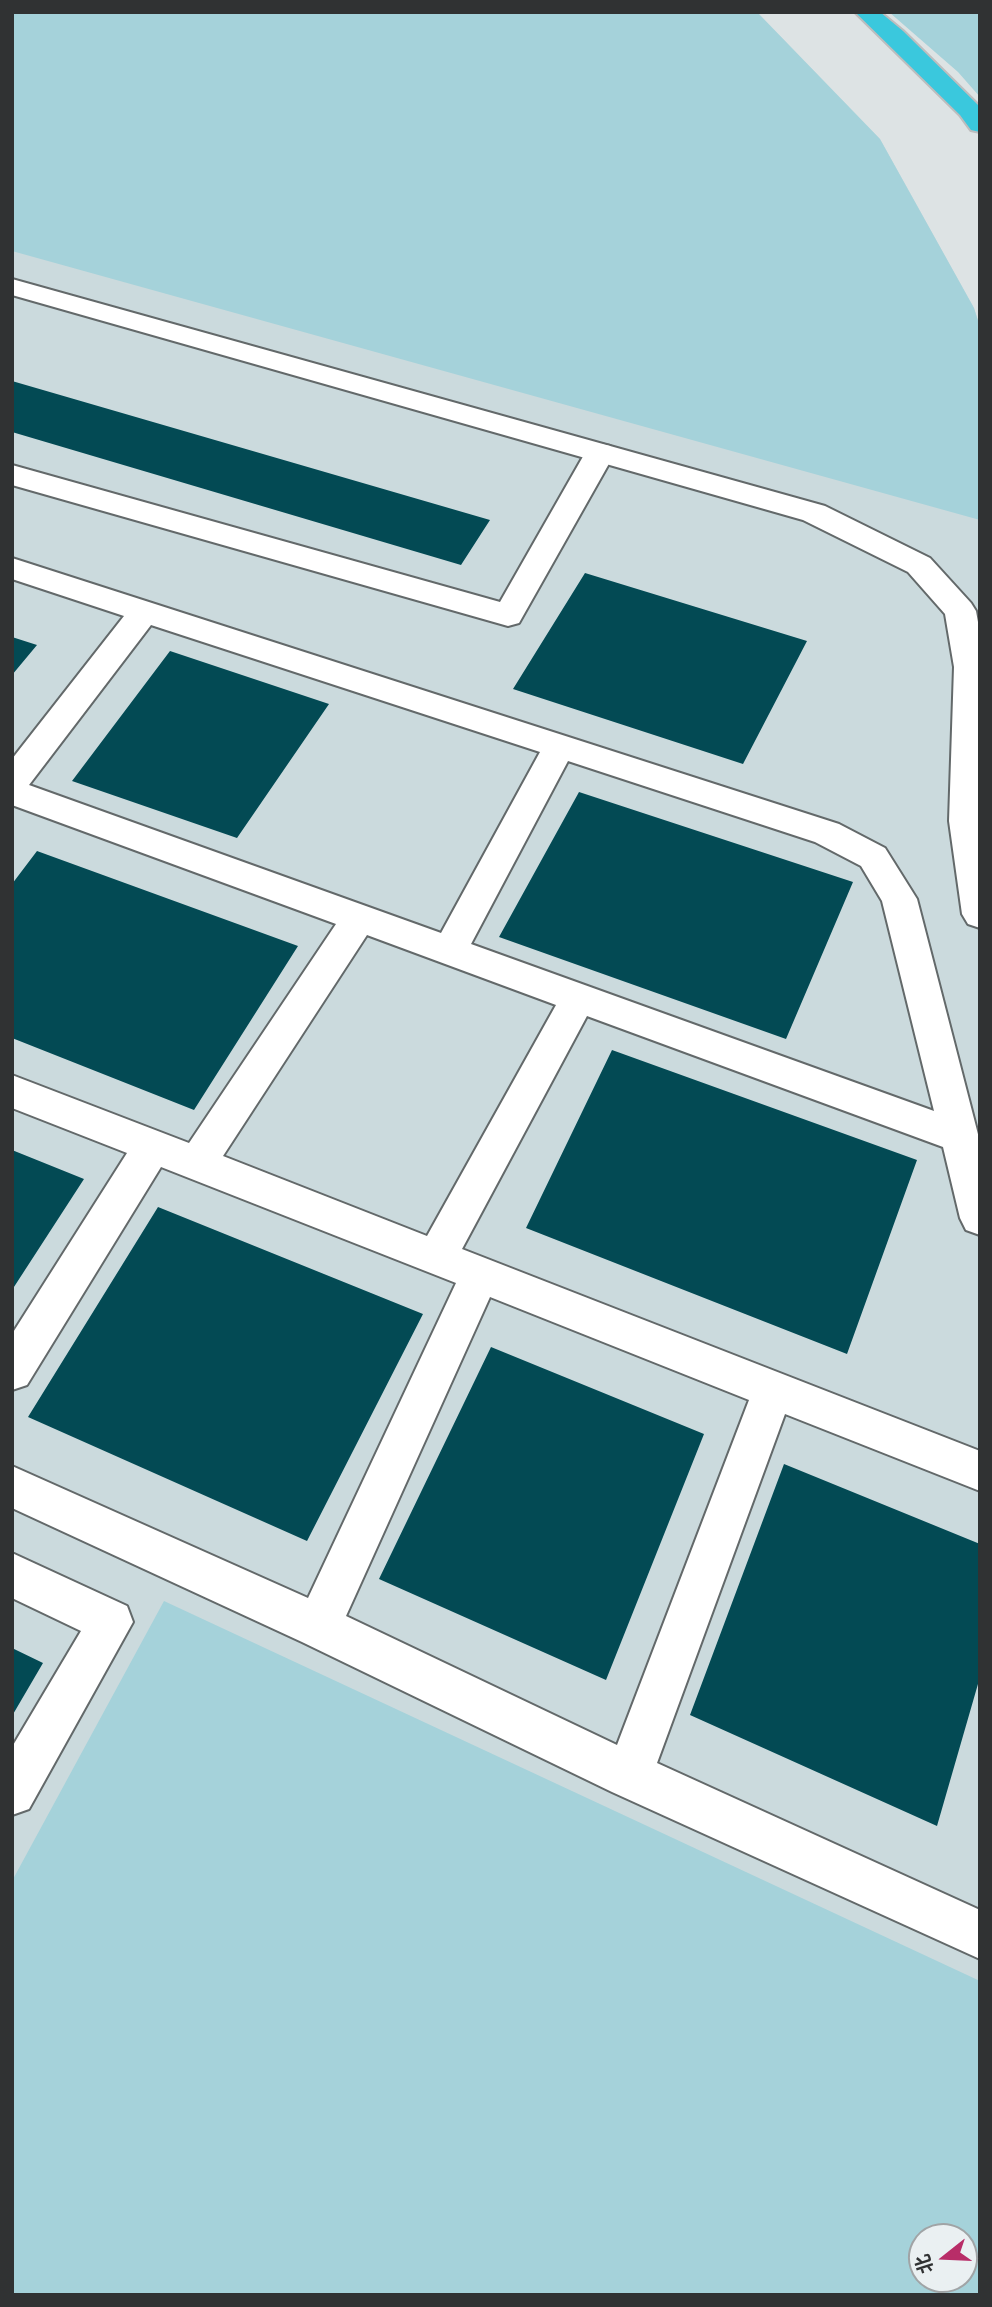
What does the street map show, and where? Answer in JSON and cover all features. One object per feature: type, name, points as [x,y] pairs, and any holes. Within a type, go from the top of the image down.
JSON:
[{"type":"highway","points":[[866,12],[905,46],[969,110],[980,125]]},
{"type":"street","points":[[12,287],[814,513],[919,565],[960,611],[970,667],[966,821],[980,914]]},
{"type":"street","points":[[12,475],[508,615],[600,453]]},
{"type":"street","points":[[12,568],[827,833],[873,857],[899,899],[980,1219]]},
{"type":"street","points":[[12,783],[145,611]]},
{"type":"street","points":[[449,951],[559,748]]},
{"type":"street","points":[[12,792],[958,1136]]},
{"type":"street","points":[[197,1163],[359,918]]},
{"type":"street","points":[[436,1258],[578,998]]},
{"type":"street","points":[[12,1091],[980,1471]]},
{"type":"street","points":[[12,1371],[153,1146]]},
{"type":"street","points":[[318,1626],[480,1275]]},
{"type":"street","points":[[629,1775],[773,1390]]},
{"type":"street","points":[[12,1486],[980,1936]]},
{"type":"street","points":[[12,1575],[111,1622],[12,1792]]},
{"type":"shaded area","points":[[12,12],[757,12],[880,139],[974,308],[980,327],[980,2295],[12,2295]]},
{"type":"shaded area","points":[[12,12],[757,12],[880,139],[974,308],[980,327],[980,520],[12,251]]},
{"type":"shaded area","points":[[889,12],[980,12],[980,97],[958,72]]},
{"type":"shaded area","points":[[164,1601],[980,1981],[980,2295],[12,2295],[12,1881]]},
{"type":"building","points":[[12,381],[490,520],[461,565],[12,432]]},
{"type":"building","points":[[585,573],[807,641],[743,764],[513,689]]},
{"type":"building","points":[[12,637],[37,645],[12,675]]},
{"type":"building","points":[[170,651],[329,704],[237,838],[72,781]]},
{"type":"building","points":[[579,792],[853,882],[786,1039],[499,937]]},
{"type":"building","points":[[37,851],[298,946],[194,1110],[12,1038],[12,884]]},
{"type":"building","points":[[612,1050],[917,1160],[847,1354],[526,1228]]},
{"type":"building","points":[[12,1150],[84,1179],[12,1290]]},
{"type":"building","points":[[158,1207],[423,1314],[307,1541],[28,1417]]},
{"type":"building","points":[[491,1347],[704,1434],[606,1680],[379,1579]]},
{"type":"building","points":[[784,1464],[980,1544],[980,1677],[937,1826],[690,1715]]},
{"type":"building","points":[[12,1648],[43,1663],[12,1716]]}]
